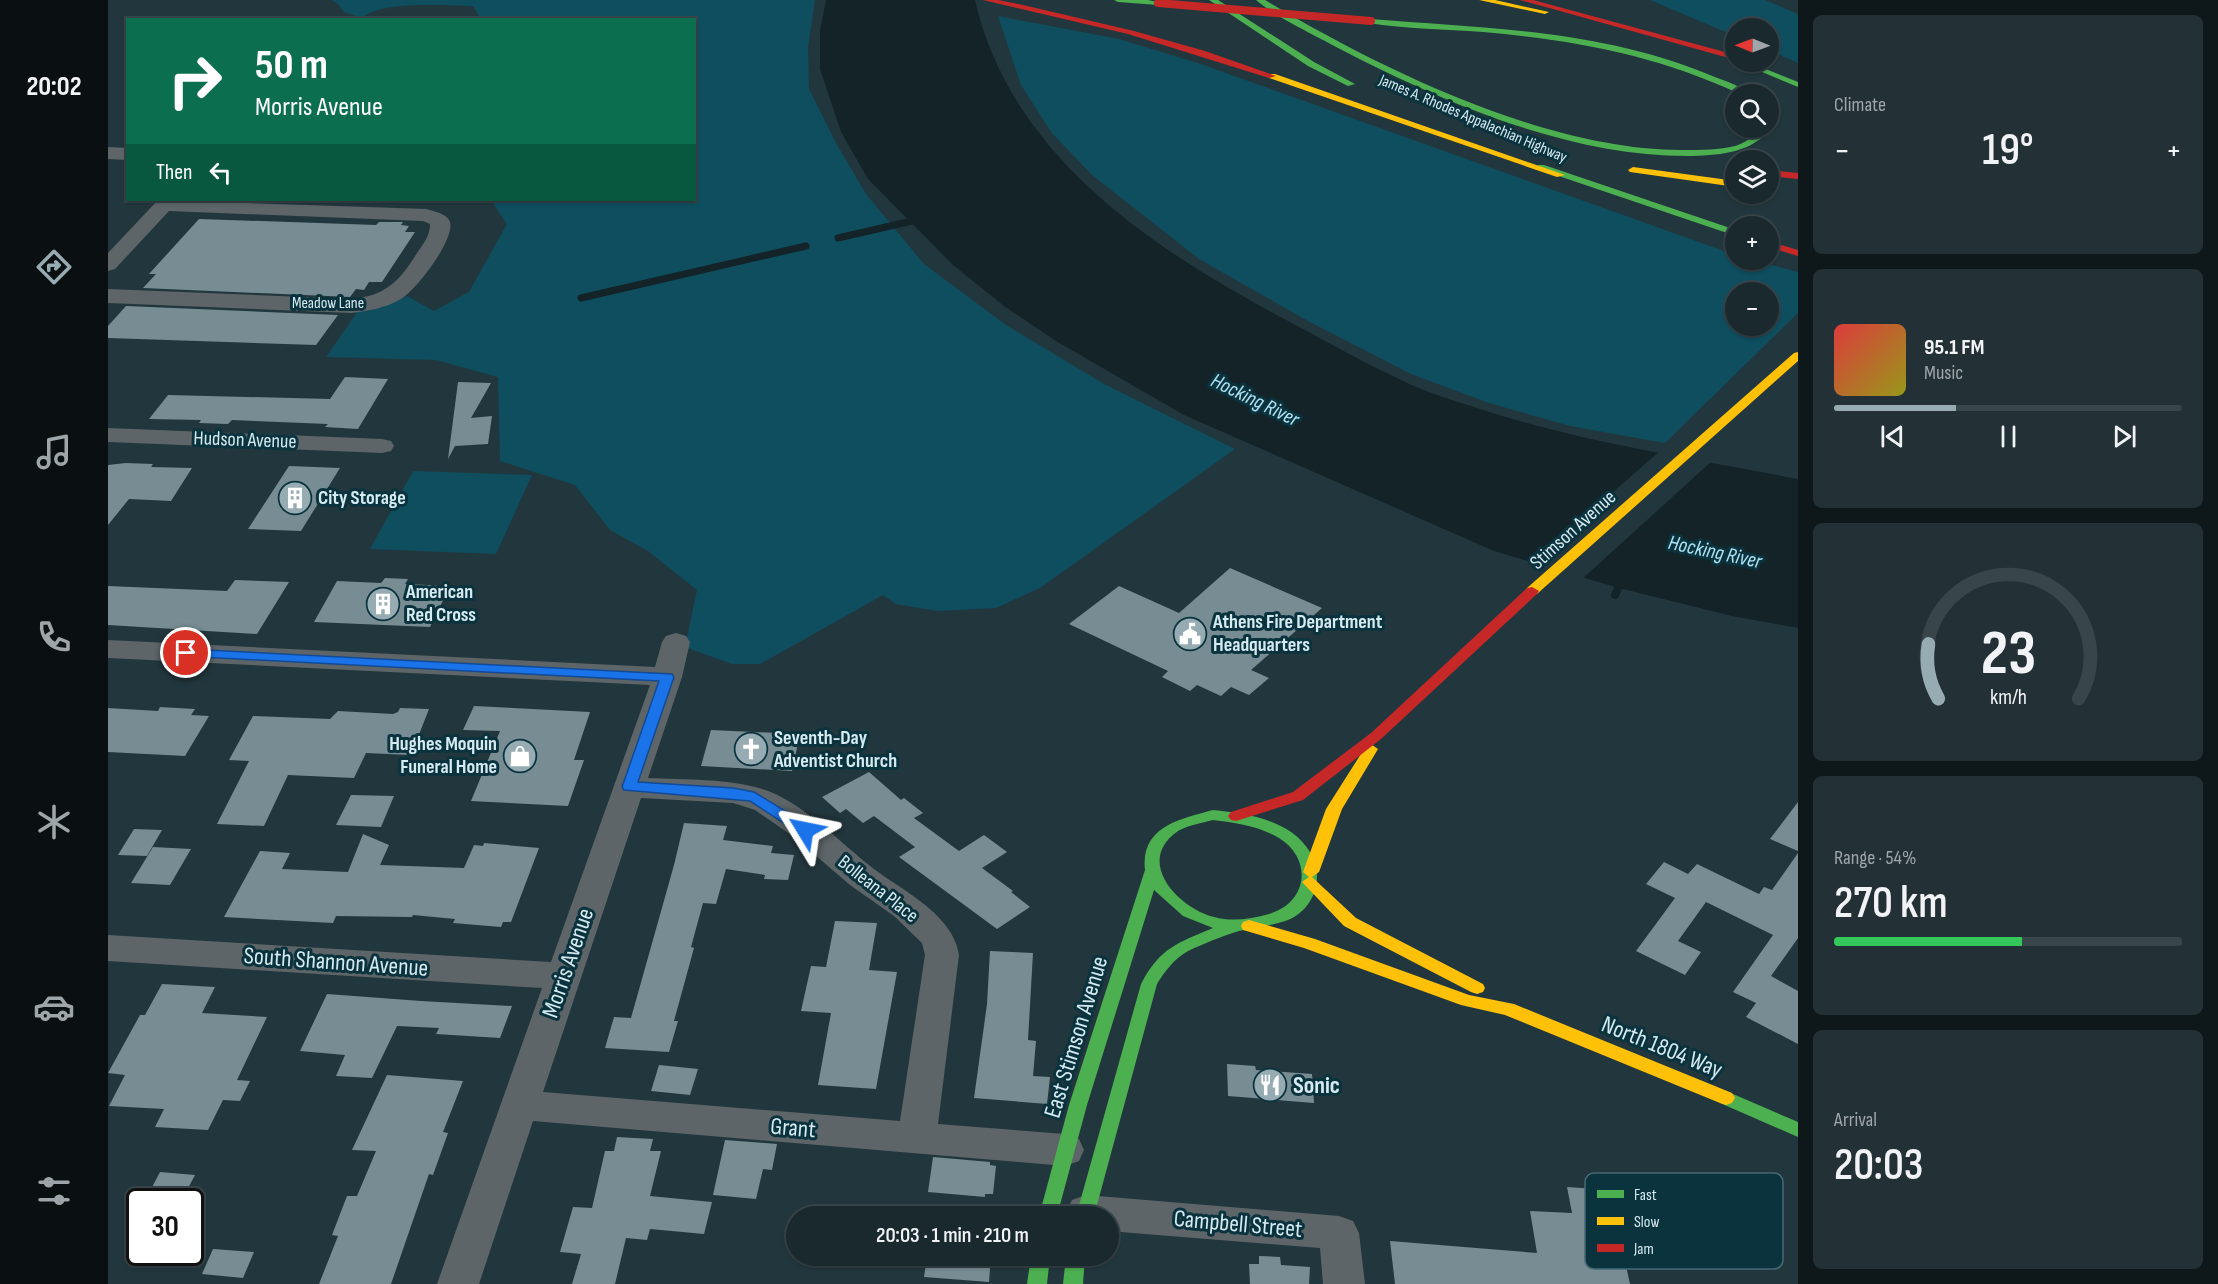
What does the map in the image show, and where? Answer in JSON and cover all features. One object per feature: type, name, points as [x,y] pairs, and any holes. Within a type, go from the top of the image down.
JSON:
[{"type":"main road","points":[[987,0],[1047,11],[1144,35],[1215,56],[1560,175]]},
{"type":"main road","points":[[1118,0],[1558,39],[1603,46],[1701,73],[1725,84]]},
{"type":"main road","name":"James A. Rhodes Appalachian Highway","points":[[1213,0],[1311,64],[1358,87]]},
{"type":"main road","points":[[1260,0],[1301,27],[1345,51],[1430,90],[1551,133],[1595,146],[1725,168]]},
{"type":"main road","points":[[1483,0],[1638,30]]},
{"type":"main road","points":[[1524,0],[1725,55]]},
{"type":"main road","points":[[1766,72],[1798,85]]},
{"type":"main road","points":[[1779,72],[1798,78]]},
{"type":"main road","name":"James A. Rhodes Appalachian Highway","points":[[1391,102],[1560,175],[1725,229]]},
{"type":"main road","points":[[1633,153],[1696,154],[1728,150],[1759,138]]},
{"type":"main road","points":[[1615,166],[1687,179],[1725,183]]},
{"type":"main road","points":[[1779,174],[1798,176]]},
{"type":"main road","points":[[1779,184],[1798,185]]},
{"type":"main road","points":[[1779,247],[1798,253]]},
{"type":"main road","name":"Stimson Avenue","points":[[1236,816],[1298,796],[1376,736],[1517,605],[1796,358]]},
{"type":"main road","name":"Stimson Avenue","points":[[1310,877],[1320,842],[1337,803],[1367,761],[1376,736]]},
{"type":"main road","points":[[1076,1206],[1139,1026],[1148,980],[1161,961],[1177,949],[1204,935],[1270,922],[1288,913],[1302,902],[1310,877],[1300,848],[1286,835],[1257,820],[1236,816],[1202,817],[1172,829],[1164,835],[1154,850],[1152,872],[1161,891],[1178,908],[1211,922],[1242,926]]},
{"type":"main road","name":"East Stimson Avenue","points":[[1072,1206],[1065,1150],[1152,872]]},
{"type":"main road","name":"North 1804 Way","points":[[1310,877],[1350,922],[1465,980],[1508,1009]]},
{"type":"main road","name":"North 1804 Way","points":[[1242,926],[1309,943],[1467,1001],[1508,1009],[1724,1097],[1798,1130]]},
{"type":"main road","points":[[1037,1284],[1040,1266]]},
{"type":"main road","points":[[1073,1284],[1075,1266]]},
{"type":"street","points":[[108,153],[126,154]]},
{"type":"street","points":[[108,265],[166,202]]},
{"type":"street","name":"Meadow Lane","points":[[108,296],[351,306],[370,304],[395,296],[403,288],[440,234],[442,227],[440,221],[426,215],[166,202]]},
{"type":"street","name":"Hudson Avenue","points":[[108,435],[382,446]]},
{"type":"street","name":"Morris Avenue","points":[[458,1284],[667,677],[676,642]]},
{"type":"street","points":[[108,649],[667,677]]},
{"type":"street","name":"Bolleana Place","points":[[629,787],[733,793],[754,797],[805,830],[862,877],[906,908],[934,934],[940,944],[942,955],[925,1065],[917,1138]]},
{"type":"street","name":"South Shannon Avenue","points":[[108,948],[564,976]]},
{"type":"street","name":"Grant","points":[[520,1105],[1065,1150]]},
{"type":"street","name":"Campbell Street","points":[[1119,1218],[1339,1233],[1344,1284]]},
{"type":"shaded area","points":[[332,0],[815,0],[808,47],[809,89],[836,143],[866,194],[924,264],[1006,325],[1104,384],[1235,449],[1040,588],[996,608],[938,611],[896,604],[883,595],[760,664],[732,664],[685,647],[697,590],[648,551],[610,530],[575,485],[500,461],[498,377],[436,360],[326,357],[358,311],[381,307],[407,296],[434,311],[469,292],[507,224],[492,201],[696,201],[696,18],[480,18],[473,6],[431,5],[399,6],[371,12],[362,18],[344,12]]},
{"type":"shaded area","points":[[1650,0],[1765,0],[1798,14],[1798,63],[1779,54],[1779,18],[1725,18],[1725,32]]},
{"type":"shaded area","points":[[998,16],[1119,39],[1201,64],[1725,251],[1725,270],[1779,270],[1779,267],[1798,272],[1798,313],[1779,332],[1779,282],[1725,282],[1725,336],[1774,336],[1665,443],[1570,426],[1489,403],[1411,374],[1308,321],[1199,259],[1092,175],[1051,132],[1021,85]]},
{"type":"shaded area","points":[[413,471],[532,475],[496,554],[370,549]]},
{"type":"water","name":"Hocking River","points":[[826,0],[975,0],[994,58],[1023,110],[1059,157],[1102,199],[1150,237],[1200,271],[1253,302],[1387,373],[1445,398],[1554,430],[1594,440],[1798,479],[1798,628],[1732,616],[1619,588],[1494,551],[1184,415],[1056,341],[1004,306],[953,265],[868,179],[841,132],[820,69],[820,30]]},
{"type":"pier","points":[[1661,450],[1713,460],[1581,580],[1530,565]]},
{"type":"building","points":[[199,219],[376,225],[379,222],[403,222],[401,225],[409,226],[405,232],[415,232],[382,282],[369,282],[364,290],[356,289],[350,297],[143,288],[156,274],[149,274]]},
{"type":"building","points":[[126,306],[338,315],[316,345],[108,338],[108,326]]},
{"type":"building","points":[[345,377],[388,379],[358,429],[325,427],[328,424],[232,420],[228,424],[199,423],[201,420],[149,419],[168,395],[330,399]]},
{"type":"building","points":[[458,382],[491,383],[471,418],[492,416],[488,444],[455,446],[448,459]]},
{"type":"building","points":[[153,464],[151,467],[192,468],[171,501],[129,499],[108,525],[108,465]]},
{"type":"building","name":"City Storage","points":[[289,466],[340,468],[301,531],[248,529]]},
{"type":"building","name":"Athens Fire Department Headquarters","points":[[1230,568],[1322,608],[1251,670],[1269,678],[1249,695],[1231,687],[1221,696],[1197,685],[1190,691],[1162,677],[1168,671],[1069,624],[1119,586],[1179,613]]},
{"type":"building","name":"American Red Cross","points":[[385,578],[408,579],[405,584],[450,586],[430,627],[314,622],[337,581],[381,583]]},
{"type":"building","points":[[235,580],[289,582],[257,634],[108,625],[108,586],[227,591]]},
{"type":"building","name":"Hughes Moquin Funeral Home","points":[[474,706],[590,712],[574,760],[584,760],[568,806],[471,801],[500,731],[463,730]]},
{"type":"building","points":[[160,707],[195,709],[191,715],[209,716],[185,756],[108,752],[108,708],[158,711]]},
{"type":"building","points":[[400,708],[429,709],[411,755],[366,753],[354,778],[288,775],[264,826],[217,824],[249,761],[229,760],[253,716],[330,719],[338,711],[393,714]]},
{"type":"building","name":"Seventh-Day Adventist Church","points":[[711,730],[800,734],[792,771],[701,766]]},
{"type":"building","points":[[869,772],[901,800],[904,798],[923,813],[914,818],[959,851],[984,835],[1007,852],[982,868],[1030,907],[997,929],[899,857],[915,847],[874,816],[863,823],[846,809],[840,813],[822,797]]},
{"type":"building","points":[[351,795],[394,796],[381,827],[336,825]]},
{"type":"building","points":[[1798,802],[1798,851],[1770,839]]},
{"type":"building","points":[[684,823],[727,826],[723,840],[773,846],[771,853],[794,855],[788,880],[764,879],[765,875],[726,869],[716,904],[703,903],[691,947],[694,948],[674,1021],[678,1021],[669,1052],[605,1048],[614,1017],[631,1018]]},
{"type":"building","points":[[134,829],[162,830],[147,856],[118,855]]},
{"type":"building","points":[[363,834],[389,845],[380,865],[464,868],[474,845],[483,846],[484,843],[539,848],[511,922],[503,922],[501,927],[453,923],[455,919],[413,915],[412,917],[336,916],[333,923],[224,917],[260,851],[290,853],[282,869],[348,872]]},
{"type":"building","points":[[153,847],[191,849],[170,885],[131,883]]},
{"type":"building","points":[[1798,853],[1798,938],[1771,976],[1798,991],[1798,1044],[1746,1017],[1756,1003],[1733,992],[1773,935],[1706,902],[1678,941],[1701,952],[1685,975],[1636,951],[1675,898],[1646,884],[1664,862],[1688,874],[1697,864],[1759,894],[1764,887],[1772,890]]},
{"type":"building","points":[[835,921],[877,923],[869,970],[897,972],[876,1089],[818,1085],[831,1013],[801,1011],[811,966],[826,967]]},
{"type":"building","points":[[990,951],[1033,953],[1028,1040],[1036,1041],[1033,1076],[1050,1077],[1047,1104],[974,1098],[987,1004]]},
{"type":"building","points":[[162,984],[215,987],[202,1013],[267,1017],[237,1080],[250,1081],[240,1101],[223,1100],[208,1130],[155,1127],[164,1109],[109,1106],[125,1075],[108,1073],[140,1015],[145,1015]]},
{"type":"building","points":[[327,994],[512,1006],[500,1038],[436,1034],[439,1028],[397,1026],[372,1078],[336,1076],[345,1055],[300,1051]]},
{"type":"building","name":"Sonic","points":[[1227,1064],[1255,1066],[1256,1070],[1312,1074],[1314,1103],[1228,1096]]},
{"type":"building","points":[[659,1065],[698,1069],[690,1095],[651,1091]]},
{"type":"building","points":[[387,1075],[463,1081],[443,1132],[448,1133],[433,1175],[429,1174],[391,1284],[319,1284],[338,1236],[332,1235],[347,1196],[357,1196],[376,1151],[352,1150]]},
{"type":"building","points":[[617,1137],[653,1139],[650,1151],[661,1151],[650,1196],[712,1202],[704,1234],[650,1229],[647,1240],[626,1238],[615,1284],[572,1284],[581,1254],[560,1252],[573,1207],[592,1208],[605,1151],[614,1151]]},
{"type":"building","points":[[725,1140],[777,1144],[772,1170],[763,1169],[756,1199],[713,1195]]},
{"type":"building","points":[[933,1157],[990,1162],[990,1165],[996,1166],[993,1194],[985,1194],[985,1197],[928,1192]]},
{"type":"building","points":[[160,1172],[195,1175],[188,1188],[152,1188]]},
{"type":"building","points":[[1567,1187],[1585,1188],[1585,1269],[1627,1269],[1630,1284],[1395,1284],[1390,1241],[1537,1253],[1530,1211],[1572,1213]]},
{"type":"building","points":[[213,1249],[254,1252],[243,1278],[202,1274]]},
{"type":"building","points":[[1259,1256],[1280,1257],[1281,1265],[1310,1267],[1309,1284],[1250,1284],[1249,1264],[1259,1264]]},
{"type":"building","points":[[926,1266],[990,1266],[989,1282],[924,1277]]},
{"type":"waterway","points":[[838,238],[912,221]]},
{"type":"waterway","points":[[581,298],[806,246]]},
{"type":"waterway","points":[[1615,595],[1622,580]]},
{"type":"traffic: fast","points":[[1118,0],[1158,3]]},
{"type":"traffic: fast","points":[[1213,0],[1311,64],[1351,84]]},
{"type":"traffic: fast","points":[[1260,0],[1316,33],[1432,89],[1493,113],[1568,137],[1619,148],[1671,153],[1716,152],[1745,145],[1757,138]]},
{"type":"traffic: fast","points":[[1371,21],[1517,33],[1590,43],[1626,50],[1672,64],[1725,85]]},
{"type":"traffic: fast","points":[[1766,72],[1798,85]]},
{"type":"traffic: fast","points":[[1541,167],[1725,229]]},
{"type":"traffic: fast","points":[[1213,815],[1243,819],[1274,828],[1298,845],[1306,858],[1309,887],[1296,907],[1284,915],[1254,924],[1226,925],[1213,923],[1188,912],[1165,893],[1154,876],[1152,867],[1155,849],[1166,833],[1174,827],[1213,815]]},
{"type":"traffic: fast","points":[[1051,1206],[1078,1105],[1152,872]]},
{"type":"traffic: fast","points":[[1088,1206],[1149,984],[1157,969],[1180,948],[1236,926]]},
{"type":"traffic: fast","points":[[1726,1098],[1798,1130]]},
{"type":"traffic: fast","points":[[1037,1284],[1040,1266]]},
{"type":"traffic: fast","points":[[1073,1284],[1075,1266]]},
{"type":"traffic: slow","points":[[1483,0],[1545,12]]},
{"type":"traffic: slow","points":[[1272,76],[1560,175]]},
{"type":"traffic: slow","points":[[1633,170],[1725,183]]},
{"type":"traffic: slow","points":[[1532,591],[1798,355]]},
{"type":"traffic: slow","points":[[1311,872],[1334,809],[1371,749]]},
{"type":"traffic: slow","points":[[1310,882],[1350,922],[1477,988]]},
{"type":"traffic: slow","points":[[1249,926],[1309,943],[1467,1001],[1508,1009],[1726,1098]]},
{"type":"traffic: jam","points":[[987,0],[1131,33],[1272,76]]},
{"type":"traffic: jam","points":[[1524,0],[1725,55]]},
{"type":"traffic: jam","points":[[1158,3],[1371,21]]},
{"type":"traffic: jam","points":[[1779,174],[1798,176]]},
{"type":"traffic: jam","points":[[1779,247],[1798,253]]},
{"type":"traffic: jam","points":[[1236,816],[1298,796],[1376,736],[1532,591]]},
{"type":"place","name":"City Storage","points":[[295,498]]},
{"type":"place","name":"American Red Cross","points":[[383,604]]},
{"type":"place","name":"Athens Fire Department Headquarters","points":[[1190,634]]},
{"type":"place","name":"Seventh-Day Adventist Church","points":[[751,749]]},
{"type":"place","name":"Hughes Moquin Funeral Home","points":[[520,756]]},
{"type":"place","name":"Sonic","points":[[1270,1085]]},
{"type":"route","points":[[186,653],[667,677],[629,787],[733,793],[754,797],[805,830]]}]
